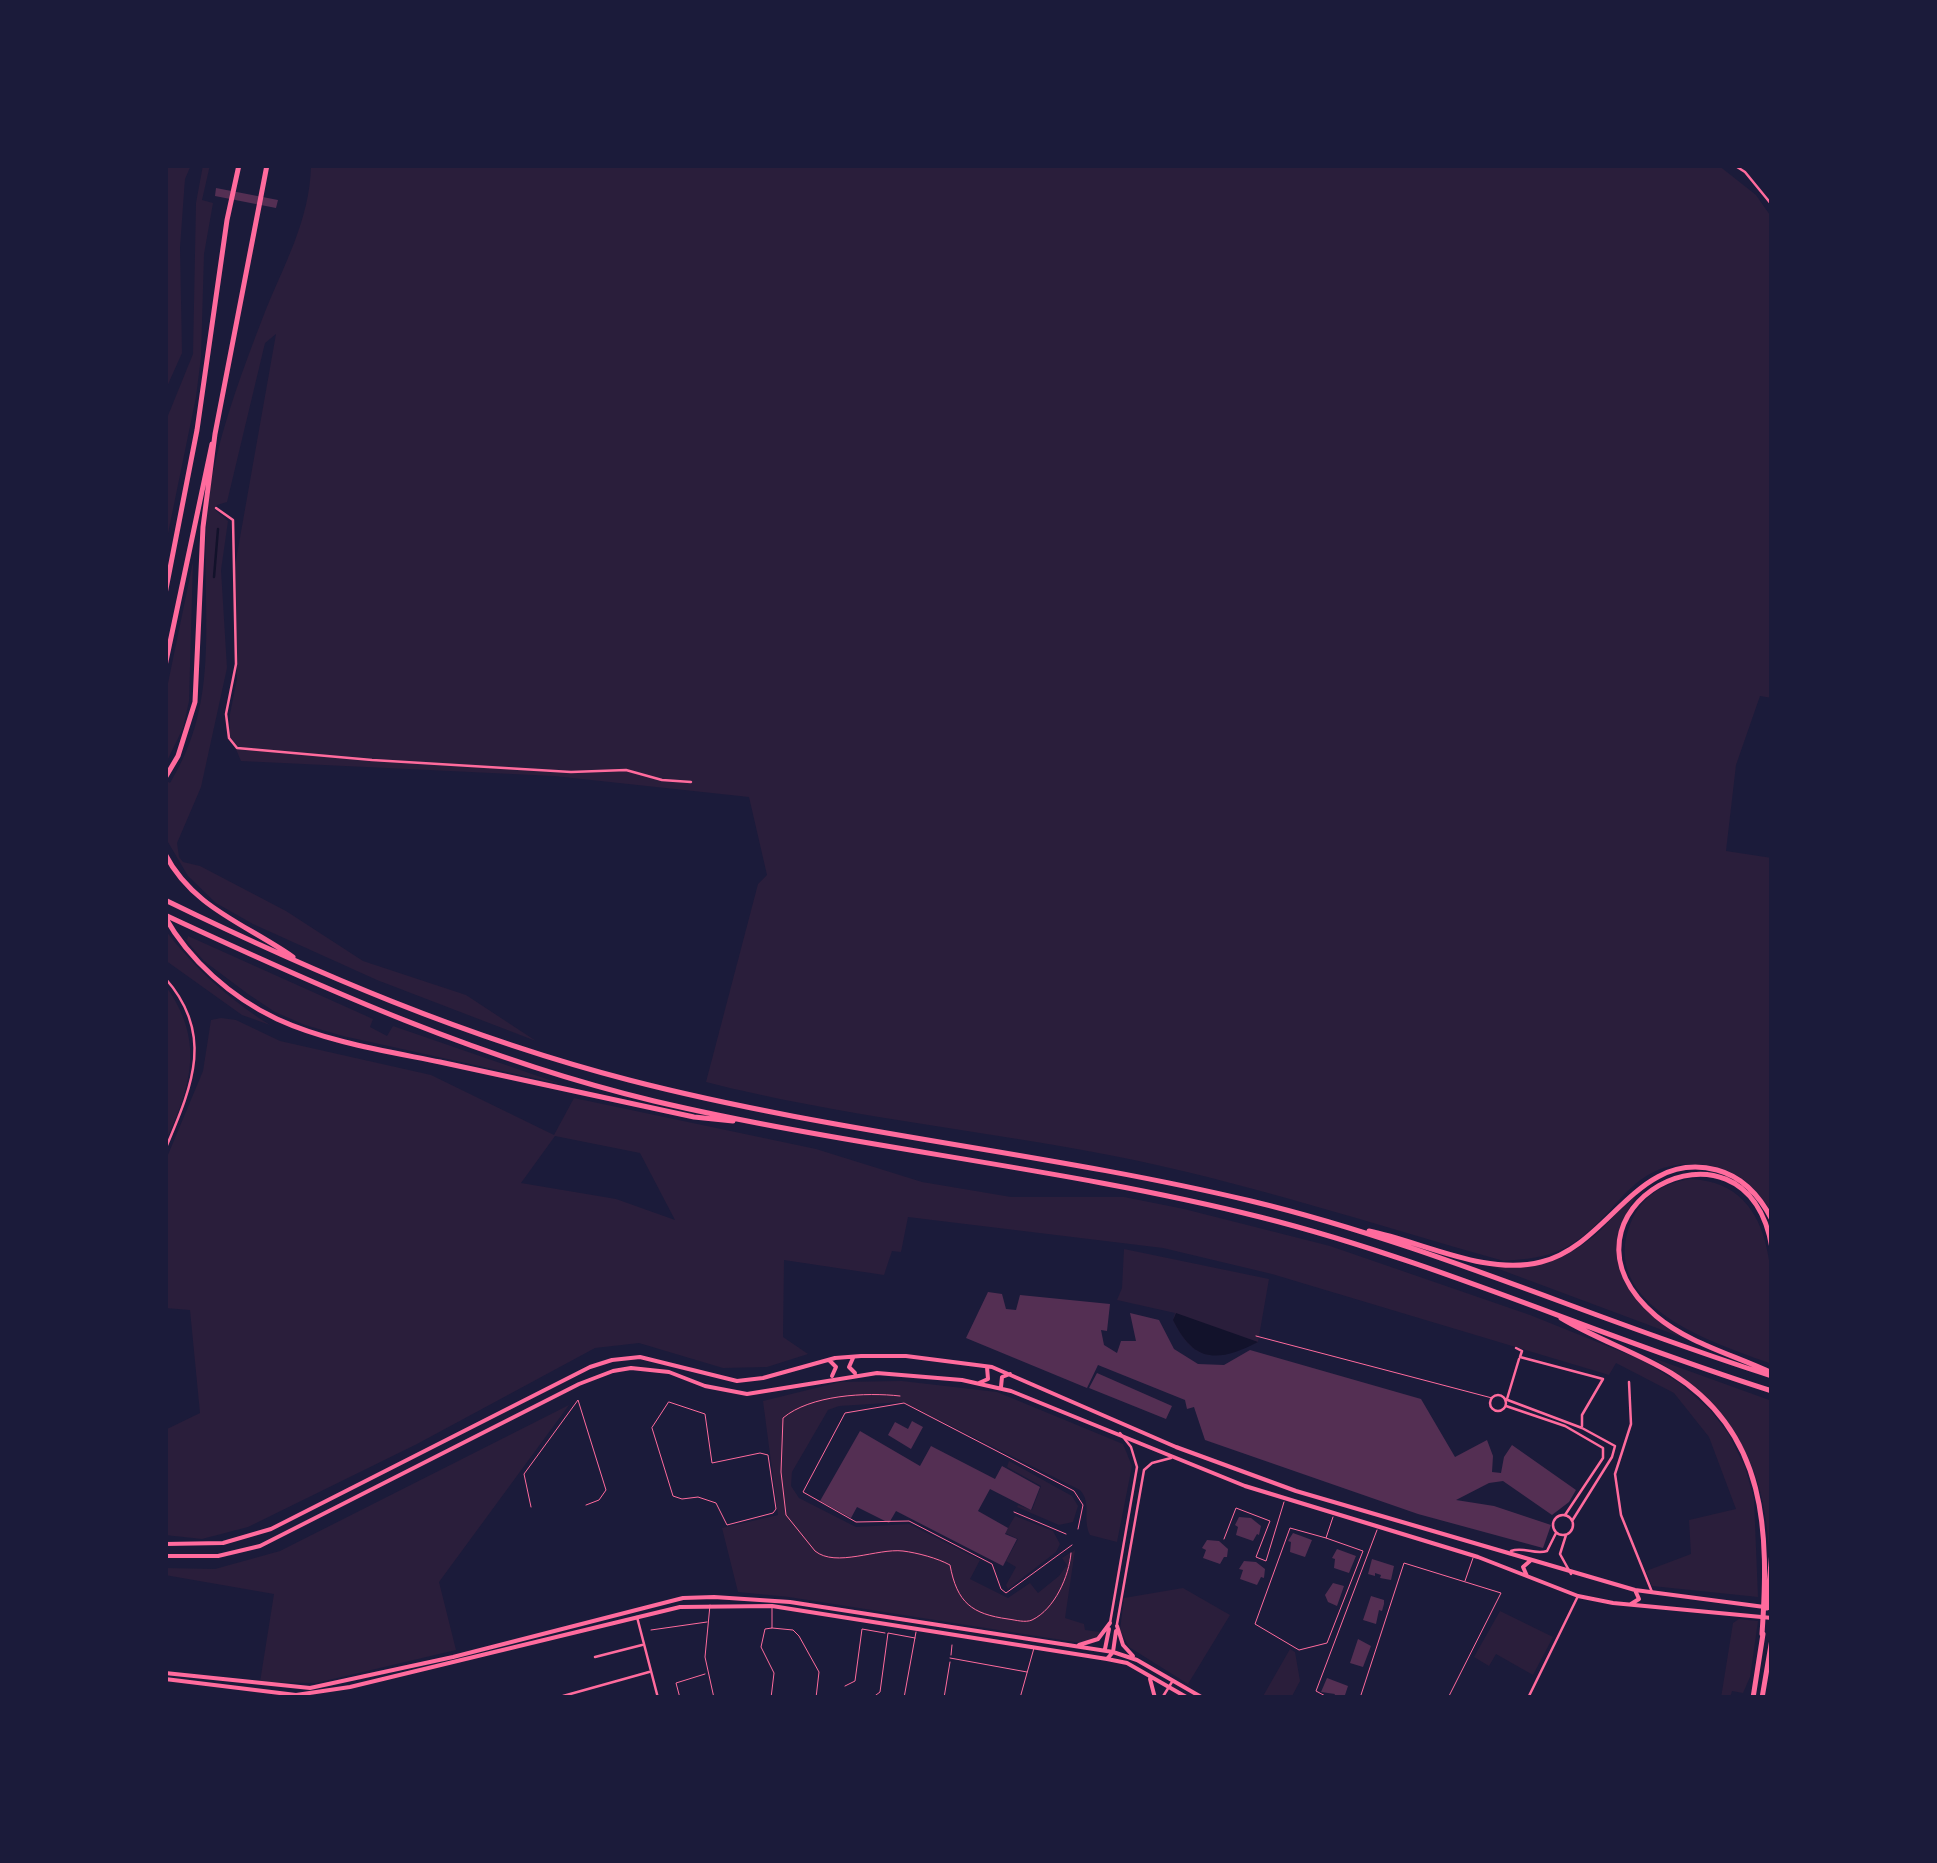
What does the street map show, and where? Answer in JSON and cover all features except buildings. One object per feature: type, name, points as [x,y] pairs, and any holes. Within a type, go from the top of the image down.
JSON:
[{"type":"highway","points":[[165,594],[197,430],[227,220],[239,165]]},
{"type":"highway","points":[[165,778],[184,742],[195,702],[202,528],[267,165]]},
{"type":"highway","points":[[165,666],[207,458],[216,434]]},
{"type":"highway","points":[[165,854],[197,898],[308,967]]},
{"type":"highway","points":[[165,900],[308,967],[445,1023],[628,1080],[792,1115],[1192,1187],[1488,1262],[1524,1265],[1543,1262],[1572,1249],[1653,1177],[1682,1167],[1724,1172],[1745,1184],[1772,1220]]},
{"type":"highway","points":[[165,916],[174,934],[213,976],[278,1019],[324,1036],[694,1118],[756,1123]]},
{"type":"highway","points":[[165,916],[325,989],[450,1039],[597,1086],[756,1123],[1073,1177],[1259,1217],[1382,1252],[1772,1392]]},
{"type":"highway","points":[[1772,1248],[1766,1226],[1751,1199],[1719,1178],[1694,1174],[1664,1181],[1643,1195],[1624,1224],[1620,1244],[1628,1281],[1659,1318],[1772,1375]]},
{"type":"highway","points":[[1337,1224],[1454,1262],[1709,1357],[1772,1375]]},
{"type":"highway","points":[[1548,1310],[1582,1331],[1673,1374],[1710,1406],[1729,1430],[1750,1468],[1762,1510],[1766,1562],[1762,1634]]},
{"type":"highway","points":[[1753,1698],[1772,1552]]},
{"type":"highway","points":[[1762,1698],[1772,1639]]},
{"type":"main road","points":[[858,1356],[848,1364],[858,1374]]},
{"type":"main road","points":[[165,1544],[223,1543],[271,1529],[602,1363],[640,1357],[737,1381],[828,1360],[906,1356],[987,1366],[1252,1477],[1572,1574],[1652,1593],[1772,1608]]},
{"type":"main road","points":[[828,1360],[836,1369],[828,1378]]},
{"type":"main road","points":[[979,1384],[989,1376],[987,1366]]},
{"type":"main road","points":[[165,1556],[218,1556],[260,1546],[613,1370],[659,1370],[705,1386],[747,1394],[858,1374],[902,1374],[1003,1389],[1245,1486],[1474,1555],[1578,1596],[1628,1605],[1772,1618]]},
{"type":"main road","points":[[1003,1389],[1000,1380],[1010,1374]]},
{"type":"main road","points":[[1528,1578],[1523,1566],[1530,1561]]},
{"type":"main road","points":[[1628,1605],[1639,1600],[1635,1590]]},
{"type":"main road","points":[[165,1676],[299,1695],[683,1598],[760,1598],[1112,1652],[1137,1660],[1203,1698]]},
{"type":"main road","points":[[165,1676],[299,1695],[680,1607],[772,1606],[1127,1663],[1188,1698]]},
{"type":"main road","points":[[1075,1646],[1098,1639],[1110,1623]]},
{"type":"main road","points":[[1107,1659],[1110,1623]]},
{"type":"main road","points":[[1107,1659],[1117,1626]]},
{"type":"main road","points":[[1117,1626],[1122,1644],[1137,1660]]},
{"type":"main road","points":[[1147,1675],[1158,1698]]},
{"type":"main road","points":[[312,1698],[320,1692]]},
{"type":"main road","points":[[275,1693],[288,1698]]},
{"type":"street","points":[[1734,165],[1745,172],[1772,205]]},
{"type":"street","points":[[216,508],[233,520],[236,664],[226,714],[229,738],[237,748],[571,772],[626,770],[662,780],[691,782]]},
{"type":"street","points":[[165,978],[186,1010],[197,1063],[165,1150]]},
{"type":"street","points":[[1516,1348],[1522,1351],[1506,1399],[1506,1406],[1494,1410],[1490,1403],[1498,1396],[1506,1399],[1582,1428],[1615,1446],[1566,1535],[1560,1554],[1572,1574]]},
{"type":"street","points":[[1520,1357],[1602,1379],[1582,1415],[1582,1428]]},
{"type":"street","points":[[1629,1382],[1631,1424],[1615,1474],[1621,1515],[1652,1593]]},
{"type":"street","points":[[1506,1406],[1565,1426],[1603,1450],[1615,1452]]},
{"type":"street","points":[[1110,1623],[1137,1468],[1131,1446],[1120,1433]]},
{"type":"street","points":[[1505,1553],[1519,1548],[1538,1553],[1548,1551],[1556,1533],[1554,1520],[1565,1515],[1609,1442]]},
{"type":"street","points":[[1117,1626],[1144,1470],[1161,1460],[1180,1458]]},
{"type":"street","points":[[1565,1515],[1572,1521]]},
{"type":"street","points":[[1556,1533],[1566,1535]]},
{"type":"street","points":[[1528,1698],[1578,1596]]},
{"type":"street","points":[[635,1609],[658,1698]]},
{"type":"street","points":[[595,1657],[644,1644]]},
{"type":"street","points":[[564,1696],[652,1672]]},
{"type":"street","points":[[1158,1698],[1173,1681]]},
{"type":"lane","points":[[1256,1336],[1492,1398]]},
{"type":"lane","points":[[532,1507],[524,1474],[578,1400],[606,1490],[599,1500],[586,1504]]},
{"type":"lane","points":[[669,1402],[705,1414],[712,1463],[760,1453],[768,1455],[776,1509],[773,1513],[727,1525],[716,1504],[674,1496],[652,1428],[669,1402]]},
{"type":"lane","points":[[1072,1545],[1006,1593],[992,1564],[909,1521],[856,1522],[803,1492],[845,1413],[904,1403],[1074,1491],[1083,1505],[1078,1530]]},
{"type":"lane","points":[[1224,1538],[1236,1508],[1270,1521],[1256,1557],[1266,1560],[1285,1499]]},
{"type":"lane","points":[[1014,1512],[1066,1534]]},
{"type":"lane","points":[[1326,1538],[1334,1514]]},
{"type":"lane","points":[[1329,1698],[1316,1692],[1378,1527]]},
{"type":"lane","points":[[1290,1528],[1326,1538],[1363,1550],[1327,1643],[1299,1650],[1255,1624],[1290,1528]]},
{"type":"lane","points":[[1465,1581],[1474,1555]]},
{"type":"lane","points":[[1360,1698],[1404,1562],[1502,1593],[1448,1698]]},
{"type":"lane","points":[[710,1605],[707,1674],[714,1698]]},
{"type":"lane","points":[[772,1606],[772,1628]]},
{"type":"lane","points":[[650,1630],[707,1622]]},
{"type":"lane","points":[[771,1698],[774,1673],[761,1647],[765,1629],[772,1628],[793,1630],[799,1636],[819,1672],[816,1698]]},
{"type":"lane","points":[[845,1686],[855,1681],[862,1629],[915,1638]]},
{"type":"lane","points":[[904,1698],[916,1629]]},
{"type":"lane","points":[[872,1698],[880,1692],[888,1633]]},
{"type":"lane","points":[[944,1698],[952,1645]]},
{"type":"lane","points":[[1020,1698],[1035,1646]]},
{"type":"lane","points":[[950,1658],[1027,1672]]},
{"type":"lane","points":[[680,1698],[676,1683],[707,1674]]},
{"type":"shaded area","points":[[165,165],[191,165],[185,179],[180,247],[182,353],[165,391]]},
{"type":"shaded area","points":[[203,165],[210,165],[202,200],[213,203],[204,254],[201,357],[165,548],[165,423],[193,354],[196,203]]},
{"type":"shaded area","points":[[311,165],[1718,165],[1756,195],[1772,218],[1772,698],[1760,696],[1736,765],[1726,851],[1772,858],[1772,1213],[1752,1187],[1736,1175],[1717,1167],[1680,1164],[1642,1179],[1600,1221],[1565,1248],[1543,1256],[1504,1261],[1258,1190],[1159,1166],[806,1104],[706,1082],[758,884],[767,875],[749,797],[554,776],[241,761],[230,735],[237,679],[233,577],[276,334],[265,343],[227,502],[217,505],[215,510],[228,521],[221,570],[227,668],[201,787],[177,843],[179,857],[286,911],[363,961],[466,995],[536,1041],[377,980],[216,903],[188,876],[165,837],[165,780],[170,783],[188,746],[205,671],[207,517],[212,477],[241,376],[301,224]]},
{"type":"shaded area","points":[[193,562],[189,701],[183,728],[165,765],[167,688]]},
{"type":"shaded area","points":[[165,930],[213,982],[270,1025],[242,1015],[165,960]]},
{"type":"shaded area","points":[[188,936],[373,1019],[370,1027],[387,1036],[393,1026],[561,1084],[305,1025],[275,1012],[204,961],[183,937],[187,940]]},
{"type":"shaded area","points":[[165,985],[186,1025],[190,1063],[182,1102],[165,1143]]},
{"type":"shaded area","points":[[211,1020],[236,1020],[280,1041],[431,1075],[554,1135],[574,1098],[816,1149],[922,1182],[1011,1197],[1124,1197],[1330,1246],[1530,1315],[1642,1360],[1681,1384],[1710,1410],[1728,1433],[1745,1467],[1754,1499],[1758,1597],[1652,1586],[1646,1571],[1691,1554],[1689,1520],[1736,1509],[1709,1437],[1674,1393],[1616,1363],[1609,1375],[1272,1274],[1163,1248],[908,1217],[901,1252],[892,1251],[884,1275],[784,1260],[783,1337],[808,1354],[767,1367],[723,1368],[639,1343],[595,1348],[417,1444],[248,1527],[202,1539],[165,1535],[165,1430],[200,1413],[190,1310],[165,1308],[165,1162],[203,1071]],"holes":[[[555,1136],[640,1153],[675,1220],[616,1199],[521,1183]]]},
{"type":"shaded area","points":[[1691,1179],[1721,1186],[1743,1200],[1758,1222],[1771,1277],[1772,1364],[1721,1345],[1667,1317],[1645,1298],[1630,1277],[1625,1251],[1636,1213],[1655,1192]]},
{"type":"shaded area","points":[[1635,1197],[1621,1230],[1619,1262],[1623,1277],[1641,1305],[1681,1337],[1488,1265],[1520,1267],[1563,1256],[1589,1240]]},
{"type":"shaded area","points":[[1124,1249],[1269,1279],[1258,1342],[1209,1355],[1199,1352],[1181,1335],[1173,1320],[1175,1313],[1117,1300],[1122,1288]]},
{"type":"shaded area","points":[[1176,1313],[1258,1342],[1220,1355],[1199,1352],[1181,1334],[1173,1320]]},
{"type":"shaded area","points":[[1653,1358],[1772,1401],[1769,1547],[1759,1486],[1737,1437],[1702,1396]]},
{"type":"shaded area","points":[[902,1381],[997,1392],[1123,1444],[1132,1466],[1117,1542],[1090,1535],[1086,1500],[1080,1490],[903,1402],[828,1410],[792,1472],[791,1486],[799,1498],[856,1527],[909,1524],[980,1560],[970,1579],[1008,1598],[1030,1583],[1038,1593],[1059,1576],[1067,1565],[1062,1558],[1075,1550],[1065,1618],[1084,1624],[1085,1630],[1100,1632],[1097,1637],[1081,1643],[738,1592],[722,1528],[778,1515],[763,1401],[840,1382]]},
{"type":"shaded area","points":[[569,1405],[439,1582],[456,1650],[316,1683],[260,1682],[274,1594],[165,1575],[165,1568],[215,1569],[280,1551]]},
{"type":"shaded area","points":[[1009,1461],[1072,1496],[1078,1506],[1073,1522],[1059,1525],[1017,1507],[1032,1510],[1041,1486],[1007,1467]]},
{"type":"shaded area","points":[[1015,1516],[1053,1531],[1060,1544],[1056,1552],[1008,1589],[1006,1585],[1016,1567],[1006,1561],[1018,1539],[1005,1533]]},
{"type":"shaded area","points":[[1183,1588],[1230,1615],[1188,1684],[1129,1647],[1120,1630],[1124,1598]]},
{"type":"shaded area","points":[[1500,1611],[1553,1637],[1533,1675],[1496,1654],[1489,1666],[1474,1657]]},
{"type":"shaded area","points":[[1739,1619],[1758,1621],[1750,1677],[1743,1693],[1732,1691],[1730,1698],[1721,1698],[1733,1623]]},
{"type":"shaded area","points":[[1290,1649],[1295,1652],[1300,1681],[1291,1698],[1262,1698]]},
{"type":"waterway","points":[[214,577],[218,529]]}]
